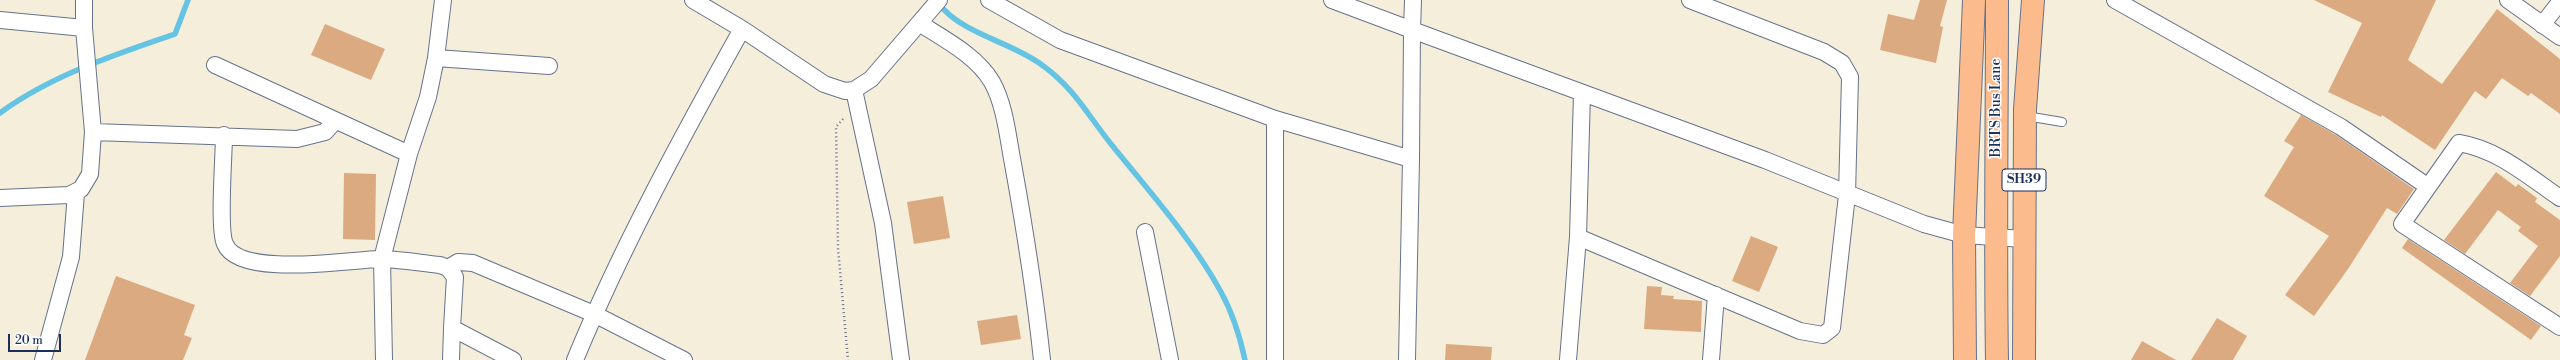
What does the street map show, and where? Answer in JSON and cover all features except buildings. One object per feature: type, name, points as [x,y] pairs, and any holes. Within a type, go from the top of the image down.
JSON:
[{"type":"main road","points":[[1965,360],[1964,235],[1974,0]]},
{"type":"main road","name":"BRTS Bus Lane","points":[[1996,360],[1995,237],[1998,127],[1997,0]]},
{"type":"main road","name":"SH39","points":[[2024,360],[2025,116],[2033,0]]},
{"type":"street","points":[[43,360],[71,257],[76,193],[86,183],[90,174],[92,132],[84,28],[84,0]]},
{"type":"street","points":[[384,360],[382,259],[409,154],[428,97],[436,58],[443,0]]},
{"type":"street","points":[[693,0],[742,28],[824,84],[834,89],[856,95]]},
{"type":"street","points":[[856,95],[939,0]]},
{"type":"street","points":[[989,0],[1060,40],[1275,119],[1411,159]]},
{"type":"street","points":[[1332,0],[1765,160],[1847,195],[1924,224],[1964,235],[2024,239]]},
{"type":"street","points":[[1407,360],[1413,0]]},
{"type":"street","points":[[1578,237],[1800,332],[1813,335],[1828,332],[1834,320],[1847,195],[1851,98],[1850,77],[1847,69],[1824,52],[1729,8],[1690,0]]},
{"type":"street","points":[[2115,0],[2341,127],[2427,186]]},
{"type":"street","points":[[2508,0],[2560,37]]},
{"type":"street","points":[[2542,25],[2560,2]]},
{"type":"street","points":[[924,18],[985,73],[996,92],[1010,149],[1031,259],[1042,360]]},
{"type":"street","points":[[0,20],[84,28]]},
{"type":"street","points":[[575,360],[594,314],[701,102],[742,28]]},
{"type":"street","points":[[436,58],[549,66]]},
{"type":"street","points":[[215,65],[409,154]]},
{"type":"street","points":[[1568,360],[1578,237],[1582,93]]},
{"type":"street","points":[[856,95],[883,223],[901,360]]},
{"type":"street","points":[[1275,119],[1275,360]]},
{"type":"street","points":[[92,132],[308,138],[325,132],[335,121]]},
{"type":"street","points":[[224,135],[224,243],[230,252],[246,261],[282,265],[382,259],[448,268],[453,272],[456,284],[451,360]]},
{"type":"street","points":[[2560,198],[2496,155],[2475,145],[2459,143],[2427,186],[2402,224],[2560,327]]},
{"type":"street","points":[[0,198],[76,193]]},
{"type":"street","points":[[1145,232],[1170,360]]},
{"type":"street","points":[[448,268],[458,262],[473,263],[594,314],[684,360]]},
{"type":"street","points":[[1711,360],[1716,295]]},
{"type":"street","points":[[452,328],[513,360]]},
{"type":"lane","points":[[2025,116],[2062,122]]},
{"type":"path","points":[[848,360],[838,248],[836,127],[856,95]]},
{"type":"waterway","points":[[0,113],[40,88],[84,67],[175,34],[188,0]]},
{"type":"waterway","points":[[938,3],[948,14],[960,23],[1016,50],[1042,65],[1072,92],[1111,144],[1184,234],[1210,273],[1232,316],[1245,360]]}]
